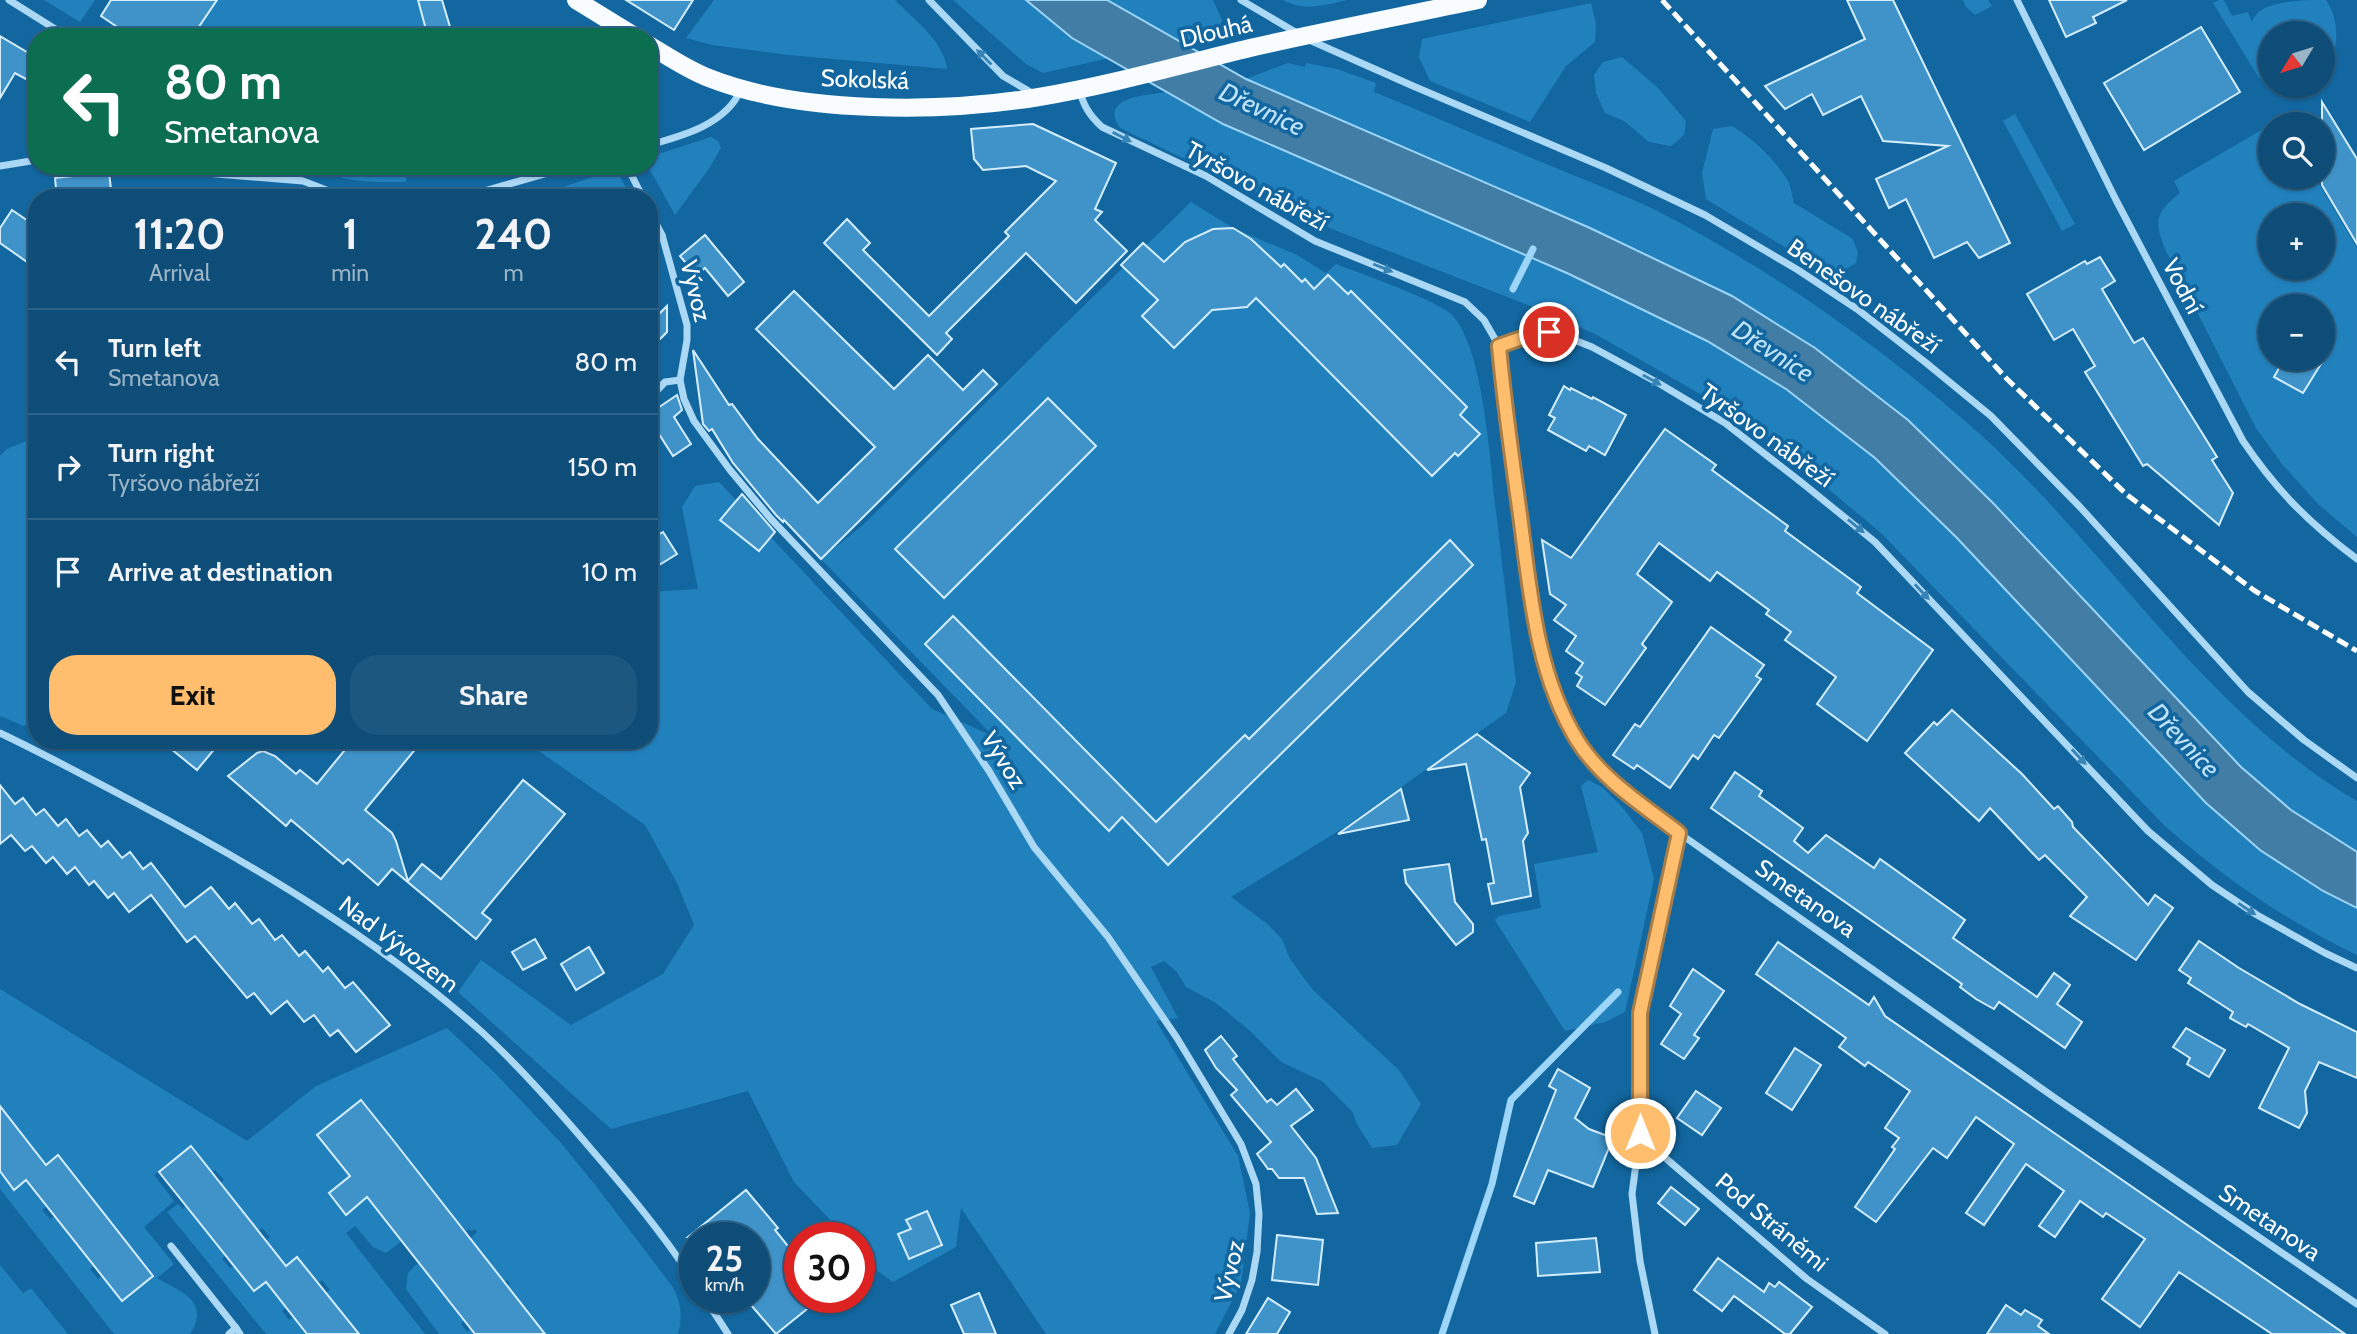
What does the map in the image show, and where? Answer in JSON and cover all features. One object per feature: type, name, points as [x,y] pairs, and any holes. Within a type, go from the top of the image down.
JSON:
[{"type":"main road","points":[[576,0],[621,28]]},
{"type":"main road","name":"Dlouhá","points":[[1084,87],[1293,38],[1478,0]]},
{"type":"main road","name":"Sokolská","points":[[658,50],[690,70],[741,89],[825,104],[882,107],[975,103],[1038,97],[1084,87]]},
{"type":"street","points":[[9,0],[54,28]]},
{"type":"street","points":[[929,0],[1003,76],[1038,97]]},
{"type":"street","name":"Benešovo nábřeží","points":[[1241,0],[1293,38],[1605,168],[1705,215],[1798,270],[1857,309],[1991,416],[2071,497],[2248,692],[2304,740],[2357,778]]},
{"type":"street","name":"Vodní","points":[[2017,0],[2138,242],[2243,441],[2287,499],[2320,532],[2357,559]]},
{"type":"street","name":"Tyršovo nábřeží","points":[[1084,87],[1084,106],[1102,127],[1206,176],[1315,241],[1465,302],[1484,320],[1499,346],[1536,333],[1549,332],[1564,336],[1592,347],[1725,423],[1875,542],[2159,840],[2212,885],[2257,915],[2357,968]]},
{"type":"street","points":[[658,142],[708,124],[729,107],[741,89]]},
{"type":"street","points":[[0,166],[28,161]]},
{"type":"street","points":[[228,175],[303,181]]},
{"type":"street","points":[[293,175],[324,189]]},
{"type":"street","points":[[491,189],[541,175]]},
{"type":"street","name":"Vývoz","points":[[658,227],[687,325],[680,380],[684,400],[694,421],[771,519],[938,695],[989,771],[1034,847],[1108,937],[1177,1038],[1241,1144],[1256,1184],[1259,1214],[1257,1252],[1252,1280],[1242,1310],[1229,1334]]},
{"type":"street","points":[[658,236],[662,235]]},
{"type":"street","name":"Smetanova","points":[[1499,346],[1507,425],[1543,662],[1561,709],[1578,741],[1596,765],[1619,787],[1679,833],[2027,1078],[2357,1304]]},
{"type":"street","points":[[658,389],[665,382],[680,380]]},
{"type":"street","name":"Nad Vývozem","points":[[0,733],[28,747]]},
{"type":"street","name":"Nad Vývozem","points":[[33,749],[206,841],[339,920],[424,984],[484,1034],[551,1102],[618,1179],[679,1261]]},
{"type":"street","points":[[1655,1334],[1640,1261],[1632,1194],[1640,1133],[1640,1013],[1679,833]]},
{"type":"street","name":"Pod Stráněmi","points":[[1640,1133],[1663,1156],[1807,1279],[1885,1334]]},
{"type":"street","points":[[171,1246],[238,1331],[229,1334]]},
{"type":"street","points":[[715,1313],[729,1334]]},
{"type":"shaded area","points":[[44,0],[95,0],[80,22]]},
{"type":"shaded area","points":[[217,0],[418,0],[426,28],[198,28]]},
{"type":"shaded area","points":[[714,0],[895,0],[934,40],[945,59],[947,69],[789,55],[712,45],[686,38]]},
{"type":"shaded area","points":[[953,0],[1213,0],[1222,20],[1220,30],[1211,35],[1043,73],[1026,64]]},
{"type":"shaded area","points":[[1283,0],[1347,0],[1307,7]]},
{"type":"shaded area","points":[[1963,0],[1988,0],[1992,6],[1975,15]]},
{"type":"shaded area","points":[[2224,0],[2232,16],[2248,12],[2252,22],[2263,9],[2272,5],[2326,0],[2334,21],[2258,21],[2258,76],[2213,3]]},
{"type":"shaded area","points":[[1591,3],[1596,24],[1595,42],[1566,66],[1530,122],[1430,81],[1419,57],[1422,39]]},
{"type":"shaded area","points":[[1622,57],[1657,87],[1686,121],[1684,135],[1671,146],[1649,142],[1624,121],[1605,113],[1596,93],[1594,75],[1603,62]]},
{"type":"shaded area","points":[[1288,63],[1305,67],[1306,63],[1337,69],[1376,83],[1374,92],[1655,210],[1711,240],[1793,290],[1871,345],[1982,436],[2028,481],[2206,678],[2253,723],[2303,765],[2357,801],[2357,852],[2291,810],[2241,767],[1993,503],[1908,420],[1815,348],[1732,296],[1590,228],[1246,79]]},
{"type":"shaded area","points":[[1167,92],[1223,124],[1569,274],[1707,341],[1786,389],[1875,458],[1957,538],[2206,803],[2260,850],[2323,891],[2357,908],[2357,955],[2305,928],[2256,897],[2165,826],[1881,533],[1778,447],[1721,406],[1597,335],[1546,312],[1332,229],[1120,128],[1115,118],[1115,110],[1120,104],[1138,97]]},
{"type":"shaded area","points":[[2015,114],[2075,224],[2062,231],[2003,121]]},
{"type":"shaded area","points":[[1732,126],[1756,143],[1777,165],[1788,181],[1794,203],[1853,239],[1858,253],[1856,263],[1841,272],[1827,273],[1706,199],[1702,173],[1713,129]]},
{"type":"shaded area","points":[[2258,132],[2258,189],[2322,189],[2330,203],[2258,203],[2258,280],[2335,280],[2335,211],[2357,248],[2357,537],[2318,504],[2282,464],[2256,428],[2166,251],[2159,232],[2161,213],[2180,193],[2174,181]]},
{"type":"shaded area","points":[[711,137],[718,141],[721,148],[675,215],[653,175],[658,175],[658,154]]},
{"type":"shaded area","points":[[333,175],[406,175],[406,182],[371,182]]},
{"type":"shaded area","points":[[598,175],[619,175],[626,189],[557,189]]},
{"type":"shaded area","points":[[1191,202],[1233,228],[1297,255],[1326,273],[1336,264],[1416,295],[1453,316],[1464,332],[1479,380],[1484,409],[1516,682],[1506,713],[1345,827],[1231,897],[1265,922],[1282,939],[1290,959],[1313,990],[1399,1070],[1421,1104],[1397,1145],[1372,1148],[1352,1111],[1322,1081],[1281,1062],[1249,1030],[1216,1003],[1186,987],[1177,972],[1164,961],[1151,967],[1178,1018],[1156,1021],[1238,1156],[1250,1213],[1241,1283],[1215,1334],[1046,1334],[961,1208],[956,1247],[893,1282],[875,1269],[875,1222],[832,1222],[794,1182],[748,1091],[611,1129],[458,992],[481,960],[571,1025],[663,974],[694,925],[677,883],[645,825],[536,749],[658,749],[658,591],[698,589],[682,507],[695,486],[719,482],[932,709],[993,736],[821,559],[863,525]]},
{"type":"shaded area","points":[[28,441],[28,723],[24,726],[0,716],[0,456],[7,449]]},
{"type":"shaded area","points":[[1588,780],[1602,787],[1642,833],[1654,879],[1625,1012],[1605,1022],[1565,1031],[1495,920],[1499,916],[1541,908],[1534,864],[1598,852],[1581,786]]},
{"type":"shaded area","points":[[0,989],[247,1141],[316,1086],[447,1028],[496,1074],[561,1143],[672,1286],[680,1313],[678,1334],[545,1334],[513,1293],[501,1291],[510,1284],[507,1280],[502,1283],[470,1239],[477,1232],[475,1229],[465,1232],[430,1219],[386,1253],[373,1247],[355,1226],[346,1233],[425,1334],[359,1334],[326,1293],[330,1290],[322,1280],[318,1283],[298,1257],[286,1266],[266,1241],[270,1237],[262,1228],[258,1231],[220,1183],[224,1180],[215,1170],[211,1172],[191,1147],[154,1175],[174,1201],[144,1227],[174,1264],[157,1278],[190,1299],[197,1313],[196,1323],[190,1334],[114,1334],[0,1189],[0,1171],[14,1189],[26,1180],[47,1206],[42,1210],[50,1219],[55,1216],[94,1266],[90,1269],[98,1279],[102,1276],[122,1301],[154,1276],[58,1156],[46,1165],[0,1106]]},
{"type":"shaded area","points":[[178,1204],[183,1209],[186,1206],[226,1255],[222,1259],[230,1268],[234,1266],[254,1291],[266,1282],[286,1307],[282,1311],[289,1320],[293,1317],[307,1334],[266,1334],[167,1212]]},
{"type":"shaded area","points":[[418,1263],[464,1321],[461,1324],[467,1332],[471,1329],[475,1334],[439,1334],[406,1289],[408,1273]]},
{"type":"shaded area","points":[[0,1265],[23,1293],[31,1288],[68,1334],[0,1334]]},
{"type":"water","name":"Dřevnice","points":[[1026,0],[1107,0],[1246,79],[1590,228],[1732,296],[1815,348],[1908,420],[1993,503],[2241,767],[2291,810],[2357,852],[2357,908],[2323,891],[2260,850],[2206,803],[1957,538],[1875,458],[1786,389],[1707,341],[1569,274],[1223,124],[1072,38]]},
{"type":"building","points":[[111,0],[217,0],[198,28],[119,28],[101,16]]},
{"type":"building","points":[[418,0],[442,0],[450,28],[426,28]]},
{"type":"building","points":[[626,0],[693,0],[674,30]]},
{"type":"building","points":[[1847,0],[1893,0],[2010,243],[1979,258],[1967,242],[1934,258],[1906,199],[1889,208],[1876,179],[1948,146],[1883,141],[1861,96],[1823,115],[1812,94],[1785,109],[1765,86],[1865,39]]},
{"type":"building","points":[[2049,0],[2127,0],[2093,17],[2096,23],[2066,37]]},
{"type":"building","points":[[2201,27],[2240,92],[2144,150],[2104,83]]},
{"type":"building","points":[[0,36],[28,53],[28,80],[15,73],[0,98]]},
{"type":"building","points":[[2322,102],[2328,112],[2322,112]]},
{"type":"building","points":[[2335,123],[2357,159],[2357,244],[2324,189],[2335,189]]},
{"type":"building","points":[[1033,124],[1116,163],[1095,209],[1102,212],[1095,220],[1127,251],[1076,303],[1026,253],[946,333],[952,339],[937,355],[824,243],[847,219],[870,243],[863,250],[929,316],[1009,236],[1005,232],[1056,181],[1026,166],[983,170],[974,159],[971,129]]},
{"type":"building","points":[[109,175],[111,189],[56,189],[55,178]]},
{"type":"building","points":[[12,210],[28,221],[28,263],[0,243],[0,228]]},
{"type":"building","points":[[1233,228],[1251,239],[1281,267],[1284,264],[1302,282],[1305,279],[1314,289],[1328,275],[1348,294],[1351,291],[1467,407],[1460,415],[1480,434],[1458,456],[1455,453],[1432,476],[1256,298],[1247,307],[1212,310],[1174,348],[1142,316],[1158,300],[1121,265],[1143,243],[1164,262],[1185,242],[1213,229]]},
{"type":"building","points":[[705,235],[744,282],[728,296],[705,268],[696,275],[680,256]]},
{"type":"building","points":[[2100,257],[2115,281],[2102,289],[2134,343],[2143,338],[2217,457],[2212,460],[2233,493],[2219,525],[2147,464],[2143,466],[2085,372],[2095,366],[2073,329],[2054,340],[2027,294],[2085,261],[2087,264]]},
{"type":"building","points":[[794,291],[894,389],[928,355],[963,390],[983,370],[997,384],[821,559],[776,515],[733,463],[712,429],[709,431],[703,424],[693,350],[729,405],[732,404],[758,439],[818,503],[875,447],[756,329]]},
{"type":"building","points":[[667,306],[667,332],[658,341],[658,315]]},
{"type":"building","points":[[2277,371],[2317,371],[2303,393],[2274,377]]},
{"type":"building","points":[[1564,386],[1592,399],[1593,397],[1626,415],[1605,455],[1589,446],[1586,451],[1548,430],[1555,418],[1549,415]]},
{"type":"building","points":[[677,395],[682,410],[674,417],[691,444],[673,456],[658,433],[658,408]]},
{"type":"building","points":[[1048,398],[1096,446],[944,598],[895,549]]},
{"type":"building","points":[[1665,429],[1716,465],[1712,470],[1788,526],[1785,531],[1861,587],[1857,593],[1933,650],[1867,741],[1817,704],[1836,677],[1785,640],[1791,632],[1766,614],[1769,610],[1717,572],[1710,581],[1659,543],[1637,574],[1672,602],[1642,644],[1646,648],[1605,705],[1577,686],[1582,677],[1576,673],[1583,663],[1566,651],[1576,636],[1554,620],[1566,605],[1550,594],[1542,540],[1571,558]]},
{"type":"building","points":[[742,494],[775,532],[759,551],[720,520]]},
{"type":"building","points":[[663,532],[677,554],[658,566],[658,535]]},
{"type":"building","points":[[1450,540],[1473,565],[1168,865],[1122,817],[1109,831],[925,644],[953,616],[1156,822],[1245,735],[1249,739]]},
{"type":"building","points":[[1711,627],[1764,665],[1756,676],[1761,679],[1719,738],[1714,735],[1698,759],[1693,755],[1670,788],[1637,765],[1634,769],[1613,755],[1635,724],[1640,727]]},
{"type":"building","points":[[1952,710],[2022,774],[2054,809],[2058,806],[2073,827],[2148,905],[2155,895],[2173,908],[2136,960],[2070,916],[2087,897],[2045,855],[2039,860],[1990,808],[1979,821],[1905,753],[1934,722],[1937,725]]},
{"type":"building","points":[[1477,734],[1530,773],[1520,787],[1528,833],[1523,841],[1531,896],[1492,904],[1488,884],[1494,883],[1486,839],[1482,840],[1466,764],[1427,770]]},
{"type":"building","points":[[171,749],[214,749],[197,770]]},
{"type":"building","points":[[346,749],[416,749],[365,810],[392,833],[408,881],[422,864],[441,879],[523,780],[565,814],[482,913],[491,920],[476,939],[392,869],[378,885],[348,859],[343,864],[291,820],[286,826],[228,776],[263,751],[275,756],[296,774],[300,770],[317,784]]},
{"type":"building","points":[[1735,772],[1762,791],[1759,796],[1803,828],[1794,841],[1808,853],[1826,835],[1874,868],[1880,859],[1965,920],[1953,938],[2037,997],[2054,973],[2070,985],[2057,1004],[2082,1022],[2065,1048],[1999,1002],[1994,1009],[1976,999],[1960,987],[1962,984],[1711,808]]},
{"type":"building","points":[[0,785],[15,804],[23,798],[36,815],[44,809],[58,826],[66,819],[79,836],[87,830],[101,847],[108,841],[122,858],[130,852],[143,869],[151,863],[185,907],[211,887],[229,909],[235,903],[252,924],[259,919],[275,940],[282,935],[299,956],[305,951],[323,972],[328,967],[345,988],[353,982],[390,1025],[356,1052],[338,1030],[330,1036],[314,1015],[304,1022],[287,1001],[271,1014],[254,993],[247,998],[195,936],[187,942],[151,895],[129,912],[114,893],[108,898],[94,881],[89,885],[75,867],[67,874],[53,857],[46,863],[32,846],[25,851],[11,835],[0,844]]},
{"type":"building","points":[[1401,789],[1409,820],[1338,834]]},
{"type":"building","points":[[1449,864],[1455,902],[1473,924],[1473,932],[1456,945],[1406,883],[1404,870]]},
{"type":"building","points":[[535,939],[546,958],[523,970],[512,952]]},
{"type":"building","points":[[2199,941],[2300,1004],[2357,1032],[2357,1078],[2319,1062],[2305,1091],[2307,1113],[2299,1128],[2259,1108],[2289,1048],[2248,1024],[2246,1027],[2230,1018],[2233,1012],[2188,983],[2191,978],[2179,970]]},
{"type":"building","points":[[1778,942],[1869,1005],[1874,997],[1885,1016],[2345,1334],[2272,1334],[2179,1272],[2140,1327],[2102,1299],[2145,1239],[2106,1213],[2103,1217],[2080,1201],[2055,1237],[2039,1226],[2064,1191],[2026,1164],[1984,1225],[1966,1213],[2014,1144],[1976,1117],[1947,1158],[1933,1148],[1876,1222],[1855,1207],[1895,1149],[1892,1147],[1899,1138],[1885,1128],[1910,1091],[1868,1062],[1865,1066],[1839,1047],[1846,1038],[1756,974]]},
{"type":"building","points":[[589,947],[604,973],[576,990],[561,964]]},
{"type":"building","points":[[1693,969],[1724,991],[1694,1035],[1699,1038],[1684,1059],[1661,1044],[1681,1014],[1670,1006]]},
{"type":"building","points":[[2186,1028],[2225,1050],[2209,1077],[2187,1064],[2190,1058],[2173,1047]]},
{"type":"building","points":[[1221,1036],[1237,1056],[1233,1059],[1267,1102],[1271,1099],[1277,1105],[1296,1089],[1313,1110],[1291,1126],[1316,1158],[1338,1213],[1317,1214],[1304,1178],[1279,1178],[1257,1154],[1271,1142],[1231,1095],[1237,1090],[1216,1068],[1205,1050]]},
{"type":"building","points":[[1795,1048],[1821,1065],[1792,1110],[1766,1093]]},
{"type":"building","points":[[1558,1069],[1590,1088],[1575,1118],[1589,1129],[1613,1138],[1593,1187],[1548,1170],[1534,1204],[1514,1196],[1556,1090],[1549,1086]]},
{"type":"building","points":[[1696,1091],[1721,1108],[1702,1135],[1677,1118]]},
{"type":"building","points":[[361,1100],[545,1334],[475,1334],[367,1197],[346,1215],[329,1193],[350,1176],[317,1135]]},
{"type":"building","points":[[0,1106],[46,1165],[58,1155],[153,1276],[122,1301],[26,1180],[14,1190],[0,1171]]},
{"type":"building","points":[[191,1146],[286,1266],[297,1257],[359,1334],[307,1334],[266,1282],[254,1291],[159,1172]]},
{"type":"building","points":[[1671,1187],[1699,1209],[1685,1225],[1658,1203]]},
{"type":"building","points":[[746,1190],[778,1228],[775,1230],[784,1241],[784,1313],[802,1313],[776,1334],[758,1313],[770,1313],[770,1222],[707,1222]]},
{"type":"building","points":[[927,1211],[942,1245],[909,1259],[898,1234],[911,1229],[906,1220]]},
{"type":"building","points":[[1277,1235],[1323,1240],[1318,1285],[1272,1280]]},
{"type":"building","points":[[1596,1238],[1600,1272],[1538,1276],[1536,1243]]},
{"type":"building","points":[[1718,1258],[1764,1292],[1769,1283],[1775,1287],[1779,1282],[1812,1307],[1790,1334],[1785,1334],[1734,1296],[1722,1311],[1694,1290]]},
{"type":"building","points":[[979,1293],[996,1334],[964,1334],[951,1305]]},
{"type":"building","points":[[1268,1298],[1290,1312],[1277,1334],[1246,1334]]},
{"type":"building","points":[[2006,1305],[2021,1315],[2025,1310],[2042,1320],[2038,1326],[2049,1334],[1987,1334]]},
{"type":"waterway","points":[[1513,289],[1533,249]]},
{"type":"waterway","points":[[1442,1334],[1492,1184],[1511,1100],[1618,992]]},
{"type":"railway","points":[[1662,0],[2007,379],[2126,494],[2255,591],[2357,651]]},
{"type":"route","points":[[1549,332],[1536,333],[1499,346],[1507,425],[1543,662],[1561,709],[1578,741],[1596,765],[1619,787],[1679,833],[1640,1013],[1640,1133]]}]
